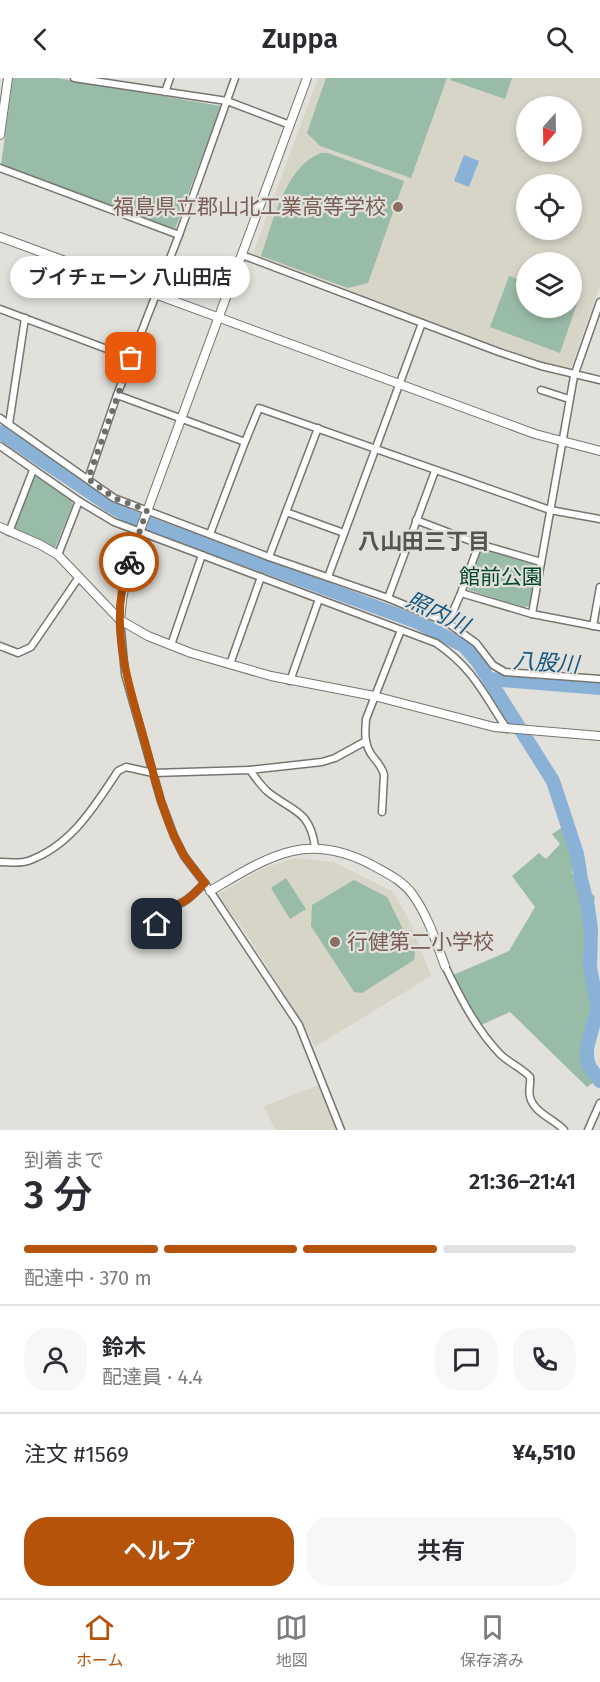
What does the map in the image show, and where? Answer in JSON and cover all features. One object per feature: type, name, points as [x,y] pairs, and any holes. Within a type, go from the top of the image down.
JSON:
[{"type":"street","points":[[0,135],[8,78]]},
{"type":"street","points":[[74,78],[226,102],[290,125]]},
{"type":"street","points":[[165,92],[170,78]]},
{"type":"street","points":[[88,479],[117,395],[179,235],[236,78]]},
{"type":"street","points":[[307,78],[139,533],[124,580],[120,620],[125,674],[153,773],[179,847],[299,1025],[342,1130]]},
{"type":"street","points":[[0,168],[179,235]]},
{"type":"street","points":[[0,237],[398,385],[562,442],[600,451]]},
{"type":"street","points":[[242,255],[499,352],[574,376],[600,380]]},
{"type":"street","points":[[532,614],[574,376],[600,302]]},
{"type":"street","points":[[0,309],[131,358]]},
{"type":"street","points":[[9,424],[25,318]]},
{"type":"street","points":[[328,577],[422,323]]},
{"type":"street","points":[[541,390],[569,399]]},
{"type":"street","points":[[117,395],[245,442]]},
{"type":"street","points":[[210,534],[259,408],[550,510],[600,519]]},
{"type":"street","points":[[0,418],[114,498],[269,557],[388,598],[448,623],[476,643],[493,665],[504,672],[600,679]]},
{"type":"street","points":[[269,557],[318,428]]},
{"type":"street","points":[[0,446],[79,501],[114,522],[436,643],[463,663],[507,729]]},
{"type":"street","points":[[9,532],[33,470]]},
{"type":"street","points":[[388,598],[435,471]]},
{"type":"street","points":[[58,555],[79,501]]},
{"type":"street","points":[[286,512],[344,533]]},
{"type":"street","points":[[416,520],[479,544],[541,562]]},
{"type":"street","points":[[0,527],[58,555],[120,620],[171,645],[290,681],[374,696],[494,727],[600,736]]},
{"type":"street","points":[[448,623],[479,544]]},
{"type":"street","points":[[171,645],[202,555]]},
{"type":"street","points":[[0,646],[18,653],[31,647],[79,577]]},
{"type":"street","points":[[230,664],[261,577]]},
{"type":"street","points":[[461,593],[532,614],[596,626],[600,587]]},
{"type":"street","points":[[290,681],[319,599]]},
{"type":"street","points":[[382,812],[384,773],[371,754],[366,741],[366,719],[400,630]]},
{"type":"street","points":[[0,862],[28,861],[67,838],[87,817],[118,771],[126,767],[153,773],[250,770],[322,762],[335,758],[366,741]]},
{"type":"street","points":[[250,770],[267,791],[302,815],[313,835],[315,848]]},
{"type":"street","points":[[210,891],[285,852],[315,848],[350,854],[402,882],[416,899],[428,922],[445,966],[466,1008],[501,1054],[530,1077],[529,1094],[535,1108],[564,1130]]},
{"type":"street","points":[[174,939],[157,924],[158,915],[164,908],[183,903],[205,883]]},
{"type":"street","points":[[588,1130],[600,1103]]},
{"type":"shaded area","name":"福島県立郡山北工業高等学校","points":[[318,78],[600,78],[600,285],[572,365],[568,369],[535,360],[256,257],[254,251]]},
{"type":"shaded area","name":"行健第二小学校","points":[[295,858],[334,862],[392,891],[410,921],[431,976],[315,1047],[302,1022],[243,929],[217,895],[261,869]]},
{"type":"shaded area","points":[[320,1085],[337,1130],[275,1130],[264,1106]]},
{"type":"green space","points":[[13,78],[58,78],[221,106],[175,229],[1,165]]},
{"type":"green space","points":[[326,78],[447,78],[411,178],[320,146],[307,133]]},
{"type":"green space","points":[[451,78],[512,78],[505,99],[450,80]]},
{"type":"green space","points":[[321,153],[328,153],[404,181],[368,283],[348,288],[261,256],[289,183],[298,170]]},
{"type":"green space","points":[[509,276],[516,278],[516,318],[572,318],[560,353],[490,327]]},
{"type":"green space","points":[[36,476],[71,500],[73,504],[55,548],[15,530],[33,478]]},
{"type":"green space","name":"館前公園","points":[[484,550],[534,564],[537,567],[529,606],[524,607],[469,590],[467,586],[480,552]]},
{"type":"green space","points":[[563,827],[575,853],[572,873],[595,897],[588,924],[587,966],[584,972],[596,1008],[589,1054],[599,1079],[587,1087],[510,1012],[481,1025],[451,976],[509,951],[535,907],[512,876],[539,853],[546,859],[560,844],[552,834]]},
{"type":"green space","points":[[286,878],[306,909],[290,919],[271,888]]},
{"type":"green space","points":[[354,880],[387,897],[415,953],[414,960],[362,993],[354,992],[311,926],[312,905]]},
{"type":"water","points":[[464,155],[479,161],[469,187],[454,181]]},
{"type":"waterway","name":"照内川","points":[[0,432],[128,516],[417,622],[464,646],[478,662],[553,781],[577,854],[588,907],[591,930],[590,968],[598,1007],[587,1048],[587,1057],[589,1066],[600,1081]]},
{"type":"waterway","name":"八股川","points":[[489,679],[600,688]]},
{"type":"way so far","points":[[129,562],[147,510],[114,498],[88,479],[131,358]]},
{"type":"place","name":"福島県立郡山北工業高等学校","points":[[398,207]]},
{"type":"place","name":"ブイチェーン 八山田店","points":[[131,358]]},
{"type":"place","name":"行健第二小学校","points":[[335,942]]},
{"type":"district","name":"八山田三丁目","points":[[424,541]]},
{"type":"route","points":[[129,562],[122,590],[120,620],[125,674],[161,801],[174,836],[184,856],[205,883],[183,903],[164,908],[158,915],[157,924]]}]
